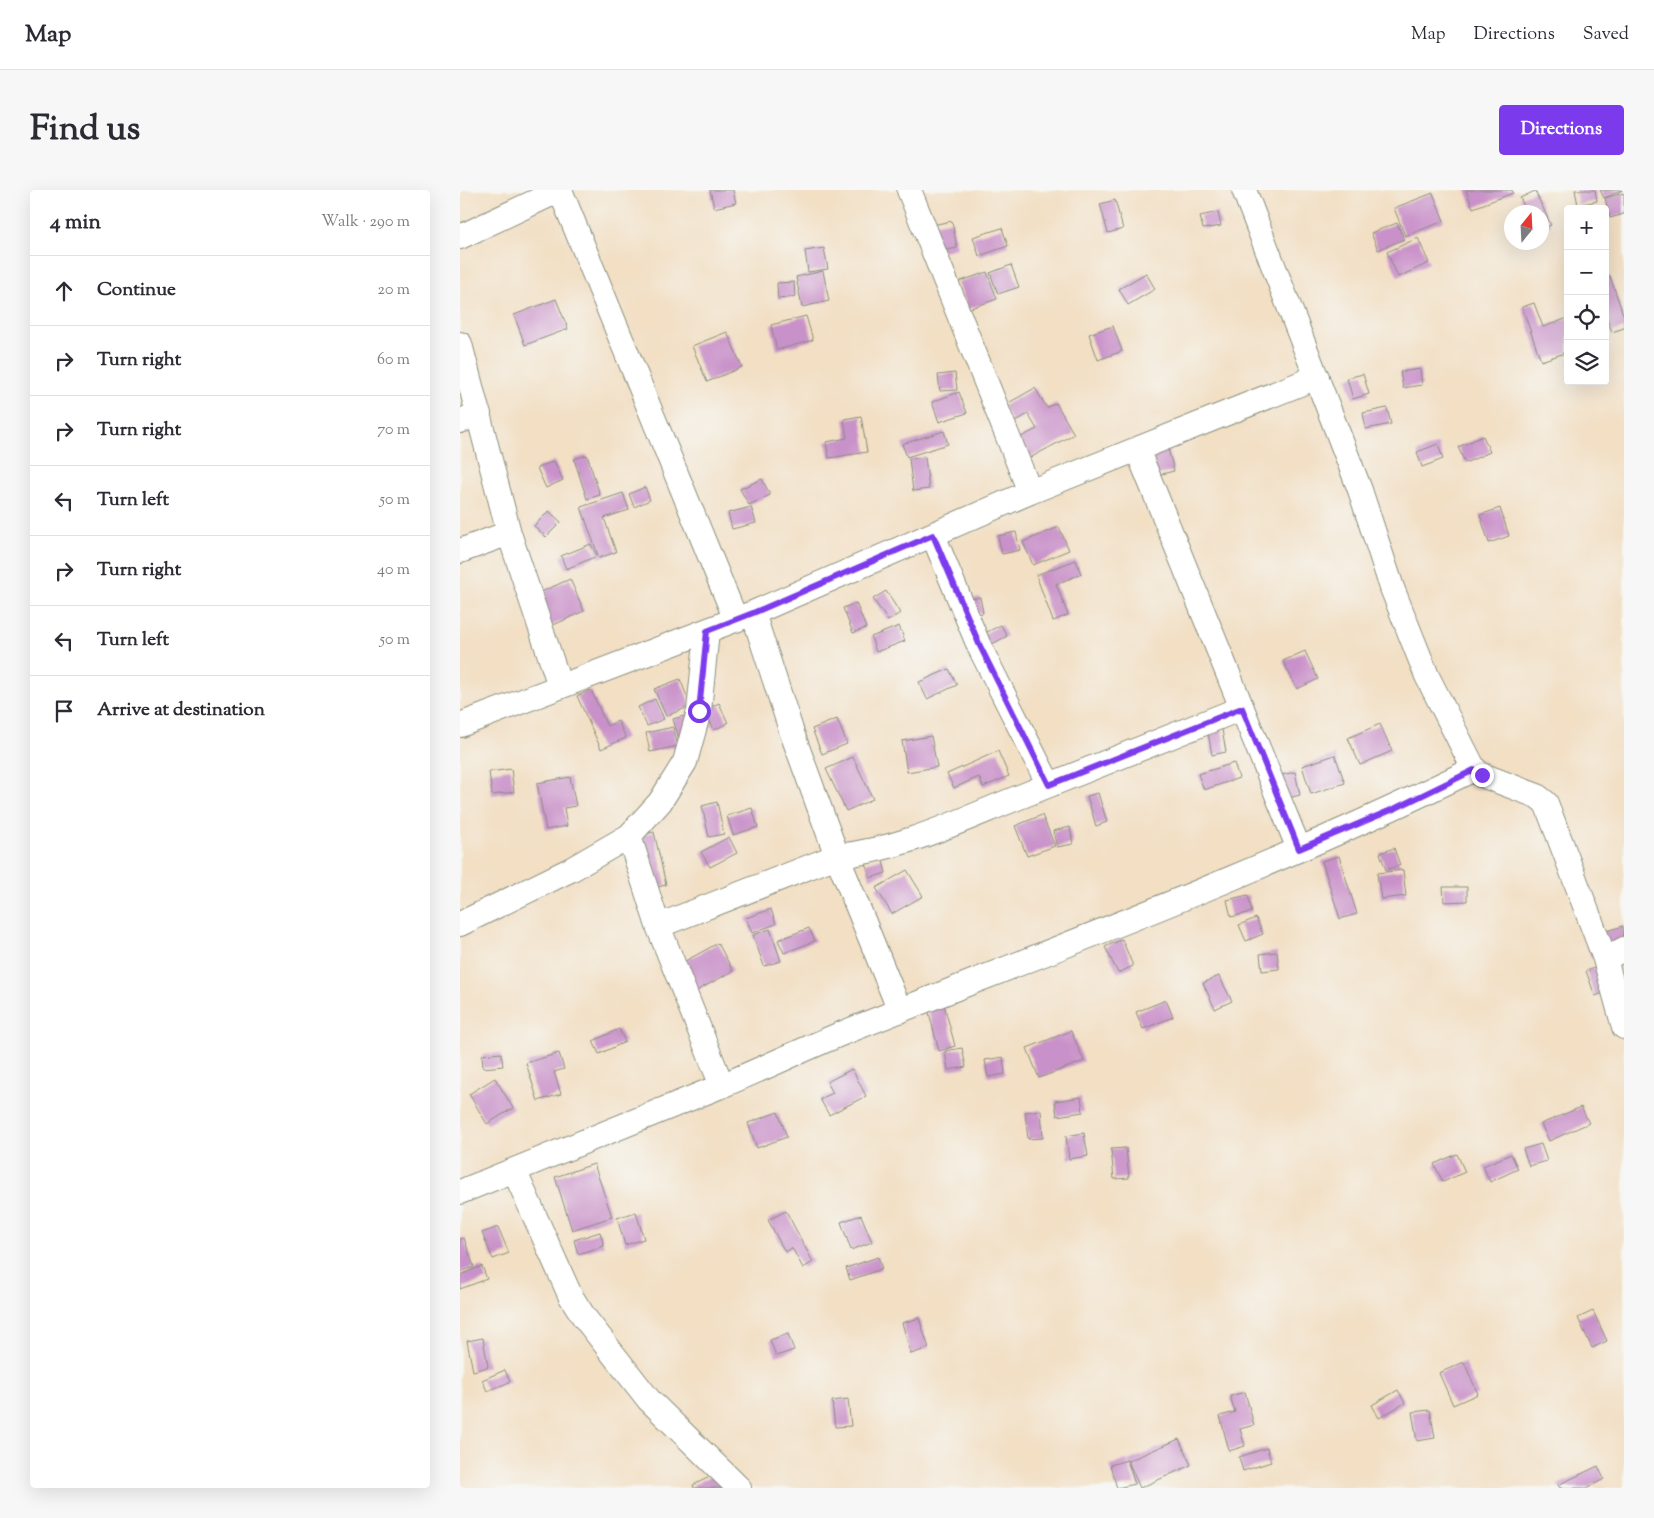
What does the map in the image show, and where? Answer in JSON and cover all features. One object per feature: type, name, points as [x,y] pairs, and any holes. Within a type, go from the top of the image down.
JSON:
[{"type":"street","points":[[460,237],[560,190],[744,616],[792,733],[838,856],[900,1011]]},
{"type":"street","points":[[909,190],[1030,492]]},
{"type":"street","points":[[1244,190],[1360,490],[1399,605],[1427,676],[1474,770],[1482,775],[1537,796],[1546,803],[1615,954],[1624,1027]]},
{"type":"street","points":[[460,344],[469,418],[560,686]]},
{"type":"street","points":[[460,725],[744,616],[1030,492],[1317,377]]},
{"type":"street","points":[[1137,449],[1299,849]]},
{"type":"street","points":[[460,551],[509,533]]},
{"type":"street","points":[[933,535],[980,646],[1049,785]]},
{"type":"street","points":[[460,924],[572,869],[628,836],[660,802],[685,762],[699,711],[707,631]]},
{"type":"street","points":[[658,926],[838,856],[883,849],[955,823],[1242,708]]},
{"type":"street","points":[[460,1192],[1299,849],[1396,808],[1474,770]]},
{"type":"street","points":[[628,836],[658,926],[722,1086]]},
{"type":"street","points":[[514,1170],[570,1295],[584,1317],[649,1400],[739,1488]]},
{"type":"building","points":[[710,190],[733,190],[736,203],[714,208]]},
{"type":"building","points":[[1466,190],[1512,190],[1513,193],[1473,208]]},
{"type":"building","points":[[1575,190],[1595,190],[1597,201],[1578,205]]},
{"type":"building","points":[[1600,190],[1623,190],[1604,198]]},
{"type":"building","points":[[1535,191],[1542,205],[1524,205],[1520,198]]},
{"type":"building","points":[[1433,193],[1444,221],[1405,236],[1394,208]]},
{"type":"building","points":[[1624,193],[1624,214],[1610,218],[1609,205],[1607,205],[1605,198]]},
{"type":"building","points":[[1115,200],[1123,229],[1108,233],[1100,204]]},
{"type":"building","points":[[1218,212],[1221,226],[1203,229],[1200,216]]},
{"type":"building","points":[[952,221],[957,248],[933,253],[927,226]]},
{"type":"building","points":[[1397,223],[1404,239],[1378,250],[1371,233]]},
{"type":"building","points":[[1002,228],[1008,246],[979,256],[973,237]]},
{"type":"building","points":[[1418,238],[1429,263],[1398,277],[1387,252]]},
{"type":"building","points":[[824,248],[828,269],[808,272],[805,251]]},
{"type":"building","points":[[1011,265],[1019,287],[998,294],[990,273]]},
{"type":"building","points":[[823,271],[829,301],[802,307],[796,277]]},
{"type":"building","points":[[987,272],[997,299],[968,309],[958,282]]},
{"type":"building","points":[[1146,273],[1155,289],[1128,305],[1119,289]]},
{"type":"building","points":[[1609,276],[1624,317],[1624,328],[1612,332],[1609,324]]},
{"type":"building","points":[[794,282],[795,297],[778,299],[777,283]]},
{"type":"building","points":[[556,299],[568,329],[525,345],[514,315]]},
{"type":"building","points":[[1534,303],[1543,327],[1564,319],[1564,353],[1541,361],[1522,307]]},
{"type":"building","points":[[806,316],[813,340],[777,350],[771,325]]},
{"type":"building","points":[[1113,326],[1122,351],[1098,360],[1089,334]]},
{"type":"building","points":[[727,332],[742,367],[707,382],[692,346]]},
{"type":"building","points":[[1420,369],[1422,385],[1403,388],[1400,372]]},
{"type":"building","points":[[955,373],[957,390],[940,391],[938,375]]},
{"type":"building","points":[[1363,374],[1369,394],[1353,399],[1347,378]]},
{"type":"building","points":[[1035,388],[1047,408],[1056,403],[1074,434],[1028,459],[1017,439],[1037,429],[1028,414],[1013,423],[1003,406]]},
{"type":"building","points":[[959,392],[967,413],[939,422],[932,402]]},
{"type":"building","points":[[1387,408],[1391,424],[1366,429],[1363,413]]},
{"type":"building","points":[[861,416],[867,452],[829,458],[826,442],[847,438],[844,419]]},
{"type":"building","points":[[944,431],[948,444],[907,457],[902,444]]},
{"type":"building","points":[[1483,436],[1490,452],[1465,463],[1458,447]]},
{"type":"building","points":[[1438,444],[1443,459],[1422,467],[1417,452]]},
{"type":"building","points":[[1168,449],[1174,471],[1154,476],[1148,454]]},
{"type":"building","points":[[587,455],[600,495],[587,499],[574,459]]},
{"type":"building","points":[[925,457],[929,489],[913,491],[909,459]]},
{"type":"building","points":[[554,461],[563,480],[546,488],[537,468]]},
{"type":"building","points":[[762,479],[770,495],[749,505],[740,489]]},
{"type":"building","points":[[645,487],[650,500],[634,507],[629,494]]},
{"type":"building","points":[[623,493],[629,510],[604,518],[616,552],[599,558],[581,507]]},
{"type":"building","points":[[751,507],[756,523],[732,529],[728,513]]},
{"type":"building","points":[[1500,508],[1509,536],[1489,543],[1480,515]]},
{"type":"building","points":[[549,511],[561,522],[546,537],[534,526]]},
{"type":"building","points":[[1059,527],[1069,550],[1033,565],[1023,542]]},
{"type":"building","points":[[1016,532],[1020,550],[1002,554],[998,536]]},
{"type":"building","points":[[591,544],[597,556],[566,569],[561,556]]},
{"type":"building","points":[[1076,560],[1081,574],[1056,584],[1068,615],[1053,621],[1036,575]]},
{"type":"building","points":[[570,579],[584,611],[547,628],[532,596]]},
{"type":"building","points":[[886,591],[900,613],[888,621],[873,599]]},
{"type":"building","points":[[980,597],[983,613],[965,616],[962,601]]},
{"type":"building","points":[[856,603],[866,628],[853,633],[843,608]]},
{"type":"building","points":[[1001,625],[1007,636],[985,648],[979,636]]},
{"type":"building","points":[[899,626],[905,641],[876,652],[871,637]]},
{"type":"building","points":[[1305,651],[1318,679],[1297,689],[1283,661]]},
{"type":"building","points":[[949,669],[957,685],[927,699],[919,682]]},
{"type":"building","points":[[680,679],[691,706],[666,716],[654,689]]},
{"type":"building","points":[[591,690],[607,726],[618,721],[626,738],[601,749],[577,696]]},
{"type":"building","points":[[655,699],[664,719],[647,726],[638,707]]},
{"type":"building","points":[[719,703],[728,723],[714,730],[705,710]]},
{"type":"building","points":[[703,711],[708,728],[688,733],[684,756],[673,719]]},
{"type":"building","points":[[837,719],[847,744],[822,754],[812,729]]},
{"type":"building","points":[[1221,724],[1226,752],[1212,755],[1207,727]]},
{"type":"building","points":[[1380,724],[1392,751],[1360,765],[1348,738]]},
{"type":"building","points":[[673,727],[678,746],[650,752],[646,733]]},
{"type":"building","points":[[931,736],[937,767],[907,772],[902,741]]},
{"type":"building","points":[[998,751],[1009,776],[983,787],[979,777],[954,788],[947,774]]},
{"type":"building","points":[[1335,755],[1345,783],[1311,794],[1302,766]]},
{"type":"building","points":[[853,757],[873,799],[846,811],[826,769]]},
{"type":"building","points":[[1234,763],[1239,778],[1204,790],[1198,774]]},
{"type":"building","points":[[511,769],[514,792],[492,795],[489,772]]},
{"type":"building","points":[[1295,772],[1300,795],[1288,798],[1282,775]]},
{"type":"building","points":[[570,777],[576,806],[564,808],[567,826],[546,830],[537,783]]},
{"type":"building","points":[[1098,793],[1107,822],[1096,826],[1087,796]]},
{"type":"building","points":[[717,802],[724,834],[709,837],[702,806]]},
{"type":"building","points":[[752,808],[758,827],[733,835],[727,816]]},
{"type":"building","points":[[1042,815],[1055,846],[1027,856],[1015,826]]},
{"type":"building","points":[[1070,827],[1073,844],[1057,847],[1053,831]]},
{"type":"building","points":[[654,832],[666,885],[648,889],[636,836]]},
{"type":"building","points":[[729,837],[737,853],[710,867],[701,852]]},
{"type":"building","points":[[1394,848],[1400,865],[1386,870],[1380,853]]},
{"type":"building","points":[[1339,856],[1357,914],[1340,919],[1322,861]]},
{"type":"building","points":[[882,858],[886,873],[870,878],[866,863]]},
{"type":"building","points":[[907,870],[923,896],[892,914],[876,888]]},
{"type":"building","points":[[1403,870],[1406,896],[1381,899],[1377,873]]},
{"type":"building","points":[[1443,887],[1467,887],[1467,901],[1444,902]]},
{"type":"building","points":[[1248,895],[1252,912],[1231,917],[1227,900]]},
{"type":"building","points":[[771,909],[776,924],[752,933],[746,918]]},
{"type":"building","points":[[1256,918],[1263,934],[1246,941],[1239,925]]},
{"type":"building","points":[[1623,926],[1624,946],[1591,957],[1585,938]]},
{"type":"building","points":[[809,928],[815,941],[784,953],[778,940]]},
{"type":"building","points":[[770,929],[781,961],[764,966],[753,935]]},
{"type":"building","points":[[1122,939],[1133,966],[1118,973],[1105,947]]},
{"type":"building","points":[[718,943],[733,971],[696,991],[680,964]]},
{"type":"building","points":[[1277,952],[1279,969],[1262,971],[1260,954]]},
{"type":"building","points":[[1603,965],[1612,990],[1595,996],[1586,971]]},
{"type":"building","points":[[1219,976],[1232,1001],[1215,1009],[1203,983]]},
{"type":"building","points":[[1166,1000],[1173,1017],[1143,1029],[1136,1012]]},
{"type":"building","points":[[943,1001],[955,1046],[939,1051],[927,1005]]},
{"type":"building","points":[[619,1029],[625,1042],[599,1054],[593,1041]]},
{"type":"building","points":[[1071,1031],[1084,1061],[1039,1078],[1027,1048]]},
{"type":"building","points":[[962,1048],[966,1067],[948,1070],[945,1051]]},
{"type":"building","points":[[501,1053],[503,1066],[483,1068],[482,1055]]},
{"type":"building","points":[[559,1053],[564,1069],[554,1072],[561,1094],[538,1101],[526,1063]]},
{"type":"building","points":[[1003,1057],[1005,1074],[988,1077],[985,1060]]},
{"type":"building","points":[[852,1069],[866,1096],[829,1115],[820,1099],[833,1093],[827,1082]]},
{"type":"building","points":[[495,1078],[513,1108],[487,1124],[469,1094]]},
{"type":"building","points":[[1081,1097],[1083,1112],[1057,1116],[1055,1101]]},
{"type":"building","points":[[1581,1107],[1589,1123],[1549,1141],[1541,1124]]},
{"type":"building","points":[[1041,1110],[1043,1138],[1028,1139],[1025,1112]]},
{"type":"building","points":[[778,1112],[787,1137],[757,1148],[748,1123]]},
{"type":"building","points":[[1084,1133],[1088,1156],[1069,1159],[1066,1136]]},
{"type":"building","points":[[1541,1144],[1547,1161],[1529,1166],[1523,1149]]},
{"type":"building","points":[[1126,1148],[1129,1178],[1114,1179],[1111,1149]]},
{"type":"building","points":[[1457,1154],[1465,1172],[1443,1182],[1434,1164]]},
{"type":"building","points":[[1511,1154],[1518,1169],[1490,1182],[1483,1166]]},
{"type":"building","points":[[594,1164],[612,1217],[572,1230],[555,1177]]},
{"type":"building","points":[[786,1211],[813,1262],[803,1268],[792,1248],[785,1252],[768,1220]]},
{"type":"building","points":[[636,1212],[644,1239],[625,1245],[617,1218]]},
{"type":"building","points":[[861,1215],[872,1242],[851,1250],[841,1222]]},
{"type":"building","points":[[498,1227],[509,1253],[493,1259],[482,1233]]},
{"type":"building","points":[[600,1232],[604,1246],[578,1254],[574,1240]]},
{"type":"building","points":[[464,1238],[474,1267],[460,1272],[460,1239]]},
{"type":"building","points":[[878,1257],[882,1269],[850,1280],[846,1268]]},
{"type":"building","points":[[482,1266],[487,1279],[460,1289],[460,1275]]},
{"type":"building","points":[[1593,1311],[1607,1341],[1592,1348],[1578,1318]]},
{"type":"building","points":[[919,1318],[929,1348],[911,1354],[902,1323]]},
{"type":"building","points":[[788,1334],[794,1350],[776,1356],[770,1340]]},
{"type":"building","points":[[483,1338],[488,1367],[473,1371],[467,1341]]},
{"type":"building","points":[[1464,1362],[1478,1394],[1453,1405],[1439,1373]]},
{"type":"building","points":[[505,1370],[510,1382],[487,1391],[482,1380]]},
{"type":"building","points":[[1398,1390],[1405,1403],[1379,1418],[1372,1405]]},
{"type":"building","points":[[1245,1392],[1254,1425],[1240,1429],[1245,1446],[1229,1451],[1220,1416],[1235,1412],[1230,1396]]},
{"type":"building","points":[[848,1399],[851,1426],[835,1427],[832,1401]]},
{"type":"building","points":[[1430,1410],[1435,1438],[1417,1441],[1412,1412]]},
{"type":"building","points":[[1179,1439],[1191,1465],[1140,1488],[1128,1461]]},
{"type":"building","points":[[1267,1448],[1271,1462],[1243,1471],[1239,1457]]},
{"type":"building","points":[[1127,1460],[1135,1484],[1117,1488],[1110,1465]]},
{"type":"building","points":[[1598,1466],[1604,1479],[1587,1488],[1560,1488],[1558,1485]]},
{"type":"building","points":[[718,1473],[725,1488],[694,1488],[693,1485]]},
{"type":"route","points":[[699,711],[707,631],[933,535],[980,646],[1049,785],[1242,708],[1299,849],[1396,808],[1474,770],[1482,775]]}]
